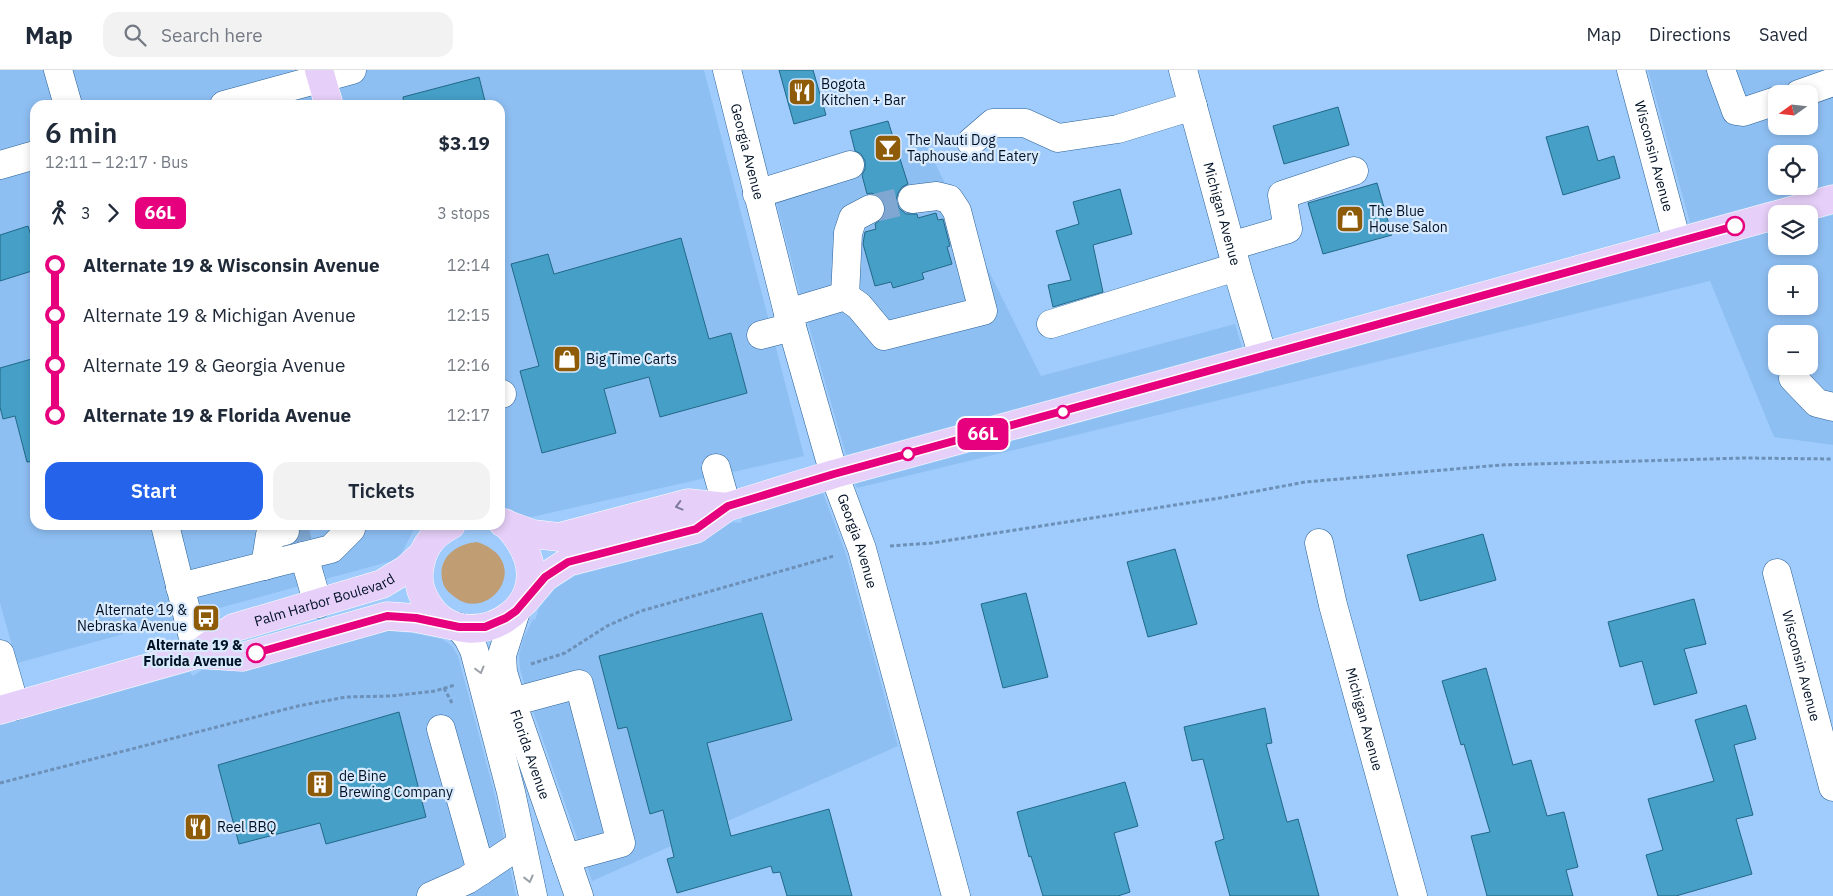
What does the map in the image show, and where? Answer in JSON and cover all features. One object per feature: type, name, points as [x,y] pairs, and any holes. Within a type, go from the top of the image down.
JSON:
[{"type":"main road","points":[[320,74],[328,100]]},
{"type":"main road","points":[[1811,205],[1833,199]]},
{"type":"main road","points":[[520,607],[545,577],[568,562],[696,529],[728,506],[834,474],[1768,217]]},
{"type":"main road","points":[[505,524],[533,534],[559,537],[688,503],[728,506]]},
{"type":"main road","points":[[505,526],[520,542],[529,561],[531,581],[520,607]]},
{"type":"main road","name":"Palm Harbor Boulevard","points":[[197,654],[233,628],[382,584],[405,570],[428,541],[442,530]]},
{"type":"main road","points":[[428,541],[420,567],[420,589],[431,609],[454,626]]},
{"type":"main road","name":"Palm Harbor Boulevard","points":[[7,708],[197,654],[242,657],[387,616],[416,618],[454,626],[485,627],[506,618],[520,607]]},
{"type":"street","points":[[58,70],[67,100]]},
{"type":"street","points":[[239,100],[320,74],[352,70]]},
{"type":"street","name":"Georgia Avenue","points":[[726,70],[790,320],[834,474],[862,549],[956,896]]},
{"type":"street","name":"Michigan Avenue","points":[[1184,70],[1263,357]]},
{"type":"street","name":"Wisconsin Avenue","points":[[1631,70],[1677,242]]},
{"type":"street","points":[[1721,70],[1736,111],[1743,112],[1768,104]]},
{"type":"street","points":[[1818,87],[1833,82]]},
{"type":"street","points":[[971,142],[993,124],[1025,124],[1058,138],[1118,129],[1193,106]]},
{"type":"street","points":[[0,165],[30,156]]},
{"type":"street","points":[[757,194],[850,165]]},
{"type":"street","points":[[1050,324],[1234,257],[1288,229],[1282,195],[1354,171]]},
{"type":"street","points":[[845,296],[860,306],[884,336],[983,310],[958,211],[949,199],[937,196],[912,199]]},
{"type":"street","points":[[845,296],[848,233],[853,218],[870,209]]},
{"type":"street","points":[[761,335],[845,296]]},
{"type":"street","points":[[1793,378],[1817,403],[1833,407]]},
{"type":"street","points":[[716,468],[728,506]]},
{"type":"street","points":[[166,530],[197,654]]},
{"type":"street","points":[[180,587],[331,549],[350,530]]},
{"type":"street","points":[[265,566],[270,536],[285,531]]},
{"type":"street","name":"Michigan Avenue","points":[[1319,543],[1336,614],[1413,896]]},
{"type":"street","points":[[304,556],[318,604]]},
{"type":"street","name":"Wisconsin Avenue","points":[[1777,573],[1833,787]]},
{"type":"street","name":"Florida Avenue","points":[[520,607],[492,675],[511,792],[533,896]]},
{"type":"street","name":"Florida Avenue","points":[[454,626],[468,638],[474,650],[512,702],[579,896]]},
{"type":"street","points":[[0,654],[7,708]]},
{"type":"street","points":[[512,702],[579,684],[622,843],[566,858]]},
{"type":"street","points":[[441,728],[481,871]]},
{"type":"street","points":[[431,896],[467,880],[522,844]]},
{"type":"path","points":[[0,783],[298,706],[346,697],[391,696],[435,691],[565,653],[607,626],[642,611],[862,549],[932,543],[1220,498],[1304,482],[1501,465],[1744,458],[1833,458]]},
{"type":"shaded area","points":[[0,70],[704,70],[804,456],[527,518],[505,511],[505,100],[30,100],[30,530],[414,530],[399,559],[17,663],[0,603]]},
{"type":"shaded area","points":[[1648,70],[1833,70],[1833,184],[1818,188],[1818,145],[1768,145],[1768,195],[1793,195],[1690,223]]},
{"type":"shaded area","points":[[926,145],[1041,376],[1235,324],[1242,347],[846,455],[804,309],[770,178]]},
{"type":"shaded area","points":[[1833,215],[1833,445],[1774,437],[1710,281],[857,488],[855,484],[1768,232],[1768,255],[1818,255],[1818,219]]},
{"type":"shaded area","points":[[823,493],[846,554],[898,746],[592,881],[520,669],[519,655],[523,639],[533,619],[535,620],[539,608],[556,588],[575,576],[700,543],[732,522],[741,523],[742,518]]},
{"type":"shaded area","points":[[477,542],[494,551],[503,562],[505,575],[501,586],[493,596],[482,602],[469,604],[456,598],[445,588],[442,567],[449,554],[461,546]]},
{"type":"shaded area","points":[[388,631],[412,633],[442,639],[452,646],[458,656],[495,796],[516,896],[0,896],[0,725],[190,672],[193,676],[202,670],[247,671]]},
{"type":"building","name":"Bogota Kitchen + Bar","points":[[779,70],[813,70],[826,115],[794,124]]},
{"type":"building","points":[[479,77],[485,100],[403,100],[403,97]]},
{"type":"building","points":[[1338,107],[1349,145],[1284,164],[1273,126]]},
{"type":"building","points":[[888,121],[908,184],[902,187],[898,193],[896,200],[899,208],[906,214],[917,214],[918,218],[936,213],[938,220],[943,219],[950,246],[947,247],[952,264],[922,273],[924,279],[893,288],[891,282],[875,286],[863,244],[865,232],[876,229],[875,224],[883,218],[886,209],[884,201],[879,196],[871,193],[867,194],[862,175],[865,169],[865,161],[861,154],[855,151],[850,131]]},
{"type":"building","points":[[1588,126],[1598,161],[1614,156],[1620,178],[1563,195],[1546,137]]},
{"type":"building","name":"The Blue House Salon","points":[[1377,183],[1392,235],[1323,254],[1308,203]]},
{"type":"building","points":[[1120,189],[1132,234],[1093,245],[1103,292],[1053,307],[1048,285],[1071,280],[1056,231],[1079,224],[1073,202]]},
{"type":"building","points":[[28,226],[30,232],[30,272],[0,281],[0,235]]},
{"type":"building","points":[[681,238],[709,339],[731,333],[747,393],[660,417],[649,377],[604,389],[616,433],[542,453],[520,371],[539,366],[511,264],[548,254],[554,274]]},
{"type":"building","points":[[30,359],[30,462],[27,462],[15,416],[3,419],[0,407],[0,368]]},
{"type":"building","points":[[1483,534],[1496,580],[1420,601],[1407,555]]},
{"type":"building","points":[[1175,549],[1197,624],[1148,637],[1127,562]]},
{"type":"building","points":[[1026,593],[1048,677],[1003,688],[981,604]]},
{"type":"building","points":[[1694,599],[1706,644],[1684,649],[1697,693],[1654,705],[1642,661],[1620,667],[1608,622]]},
{"type":"building","points":[[762,613],[792,720],[707,743],[731,836],[829,809],[852,896],[787,896],[780,872],[773,873],[771,866],[677,893],[667,859],[674,857],[663,810],[650,814],[627,727],[618,729],[599,656]]},
{"type":"building","points":[[1486,668],[1513,765],[1531,760],[1547,816],[1564,812],[1578,867],[1566,870],[1573,896],[1487,896],[1471,836],[1490,832],[1464,744],[1461,745],[1442,681]]},
{"type":"building","points":[[1746,705],[1756,739],[1734,745],[1753,815],[1736,819],[1752,874],[1676,896],[1658,896],[1646,855],[1663,850],[1648,799],[1714,781],[1695,720]]},
{"type":"building","points":[[1265,708],[1272,743],[1266,744],[1287,822],[1298,819],[1319,896],[1230,896],[1215,842],[1224,839],[1203,759],[1192,761],[1184,727]]},
{"type":"building","name":"de Bine Brewing Company","points":[[399,712],[426,817],[326,844],[320,823],[239,844],[218,765]]},
{"type":"building","points":[[1125,782],[1138,826],[1114,833],[1130,892],[1118,896],[1043,896],[1031,856],[1029,857],[1017,812]]},
{"type":"tunnel","points":[[870,209],[912,199]]},
{"type":"bus line","name":"66L","points":[[256,653],[387,616],[416,618],[459,627],[485,627],[506,618],[516,611],[545,577],[568,562],[696,529],[728,506],[834,474],[1735,226]]},
{"type":"place","name":"Bogota Kitchen + Bar","points":[[802,92]]},
{"type":"place","name":"The Nauti Dog Taphouse and Eatery","points":[[888,148]]},
{"type":"place","name":"The Blue House Salon","points":[[1350,219]]},
{"type":"place","name":"Big Time Carts","points":[[567,359]]},
{"type":"place","name":"Alternate 19 & Nebraska Avenue","points":[[206,618]]},
{"type":"place","name":"Alternate 19 & Florida Avenue","points":[[256,653]]},
{"type":"place","name":"de Bine Brewing Company","points":[[320,784]]},
{"type":"place","name":"Reel BBQ","points":[[198,827]]}]
